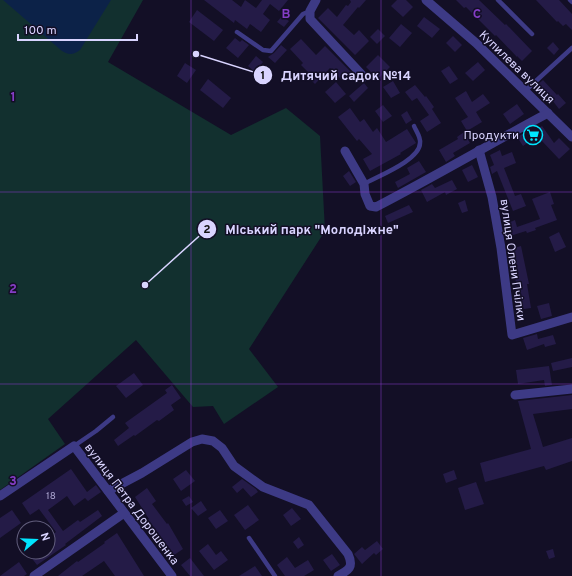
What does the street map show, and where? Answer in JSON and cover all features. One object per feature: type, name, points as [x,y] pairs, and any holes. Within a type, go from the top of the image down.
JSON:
[{"type":"street","points":[[316,0],[310,11],[310,19],[364,76]]},
{"type":"street","name":"Купилева вулиця","points":[[426,0],[476,43],[572,137]]},
{"type":"street","points":[[345,151],[364,184],[365,194],[370,206],[376,207],[548,113]]},
{"type":"street","name":"вулиця Олени Пчілки","points":[[479,150],[492,196],[500,241],[512,335],[572,317]]},
{"type":"street","points":[[515,395],[572,389]]},
{"type":"street","points":[[108,491],[142,473],[192,442],[202,439],[213,441],[222,448],[234,466],[263,487],[309,505],[348,554],[351,560],[351,565],[347,571],[338,576]]},
{"type":"street","points":[[0,496],[74,446]]},
{"type":"street","name":"вулиця Петра Дорошенка","points":[[74,446],[171,576]]},
{"type":"street","points":[[34,576],[124,513]]},
{"type":"lane","points":[[498,0],[532,34]]},
{"type":"lane","points":[[237,32],[263,50],[271,51],[303,14],[310,11]]},
{"type":"lane","points":[[525,91],[572,48]]},
{"type":"lane","points":[[364,184],[411,159],[420,148],[421,141],[414,126]]},
{"type":"lane","points":[[74,446],[113,417]]},
{"type":"lane","points":[[249,538],[275,576]]},
{"type":"green space","points":[[0,0],[143,0],[108,62],[231,135],[286,108],[320,136],[325,231],[249,349],[278,387],[224,424],[213,406],[193,407],[136,340],[48,419],[65,444],[0,490]]},
{"type":"water","points":[[3,0],[111,0],[80,50],[71,54],[62,51]]},
{"type":"building","points":[[204,0],[232,0],[241,7],[245,0],[256,8],[262,0],[288,0],[279,11],[270,4],[263,14],[270,20],[261,32],[250,24],[247,29],[235,20],[234,23]]},
{"type":"building","points":[[350,0],[366,0],[343,25],[354,35],[359,30],[369,41],[355,55],[318,18],[328,8],[337,17],[346,5],[348,6],[351,2]]},
{"type":"building","points":[[397,0],[406,0],[413,7],[403,17],[391,6]]},
{"type":"building","points":[[456,0],[479,0],[505,25],[506,24],[532,51],[522,61],[466,7],[464,8]]},
{"type":"building","points":[[536,0],[559,0],[572,14],[572,30],[566,24],[563,26],[558,21],[557,22]]},
{"type":"building","points":[[197,10],[223,30],[214,41],[189,22]]},
{"type":"building","points":[[282,16],[289,21],[284,27],[277,22]]},
{"type":"building","points":[[424,17],[440,29],[432,38],[417,26]]},
{"type":"building","points":[[401,24],[412,33],[400,47],[389,38]]},
{"type":"building","points":[[378,29],[385,36],[377,44],[370,37]]},
{"type":"building","points":[[453,36],[462,45],[455,52],[446,43]]},
{"type":"building","points":[[235,38],[240,42],[242,40],[249,45],[238,58],[226,48]]},
{"type":"building","points":[[301,39],[316,55],[325,46],[351,72],[342,80],[330,68],[315,84],[307,76],[309,73],[301,65],[303,63],[290,49]]},
{"type":"building","points":[[553,42],[559,49],[554,55],[547,48]]},
{"type":"building","points":[[281,45],[287,50],[275,63],[268,57]]},
{"type":"building","points":[[378,55],[390,67],[378,79],[366,67]]},
{"type":"building","points":[[256,56],[263,62],[255,72],[248,66]]},
{"type":"building","points":[[478,62],[485,70],[473,81],[465,73]]},
{"type":"building","points":[[185,63],[196,70],[187,83],[177,76]]},
{"type":"building","points":[[449,66],[458,79],[450,84],[441,71]]},
{"type":"building","points":[[208,79],[231,98],[223,108],[200,90]]},
{"type":"building","points":[[543,80],[566,103],[559,109],[549,96],[547,98],[535,87]]},
{"type":"building","points":[[393,81],[400,93],[391,98],[383,87]]},
{"type":"building","points":[[336,82],[346,94],[335,103],[325,92]]},
{"type":"building","points":[[364,83],[368,88],[354,102],[349,96]]},
{"type":"building","points":[[415,85],[434,107],[432,109],[441,123],[427,132],[420,121],[429,115],[417,98],[412,101],[405,92]]},
{"type":"building","points":[[466,91],[472,102],[483,94],[490,103],[476,112],[482,122],[467,131],[461,121],[468,117],[455,98]]},
{"type":"building","points":[[517,104],[524,114],[510,124],[503,114]]},
{"type":"building","points":[[383,105],[392,116],[383,122],[375,111]]},
{"type":"building","points":[[350,108],[360,122],[364,119],[373,132],[377,128],[386,142],[407,129],[416,143],[400,153],[401,154],[370,171],[363,159],[372,154],[359,139],[357,141],[338,117]]},
{"type":"building","points":[[407,111],[412,120],[406,124],[401,115]]},
{"type":"building","points":[[542,126],[554,143],[559,138],[570,149],[559,159],[542,141],[540,143],[533,133]]},
{"type":"building","points":[[528,131],[533,139],[523,146],[517,137]]},
{"type":"building","points":[[464,132],[470,143],[453,153],[455,156],[446,162],[439,150],[458,139],[457,137]]},
{"type":"building","points":[[500,150],[502,156],[512,152],[516,163],[504,168],[515,196],[521,194],[526,206],[513,211],[497,171],[492,174],[490,167],[494,165],[490,155]]},
{"type":"building","points":[[419,161],[426,172],[398,188],[395,182],[410,174],[407,168]]},
{"type":"building","points":[[472,165],[478,177],[468,182],[462,170]]},
{"type":"building","points":[[349,171],[356,182],[350,186],[343,176]]},
{"type":"building","points":[[452,180],[457,189],[446,195],[445,192],[427,202],[421,190],[432,184],[435,188]]},
{"type":"building","points":[[550,192],[554,204],[551,205],[557,220],[535,228],[536,230],[527,233],[526,231],[510,236],[506,224],[515,220],[517,227],[540,219],[532,199]]},
{"type":"building","points":[[465,200],[468,211],[462,213],[458,203]]},
{"type":"building","points":[[409,205],[413,212],[388,223],[385,216]]},
{"type":"building","points":[[559,232],[566,247],[555,252],[549,237]]},
{"type":"building","points":[[521,246],[529,284],[527,284],[531,308],[518,310],[516,295],[518,294],[514,272],[516,271],[510,249]]},
{"type":"building","points":[[549,303],[552,316],[541,319],[537,306]]},
{"type":"building","points":[[537,334],[538,339],[553,335],[556,344],[545,347],[544,344],[527,350],[523,338]]},
{"type":"building","points":[[572,358],[572,367],[553,371],[551,363]]},
{"type":"building","points":[[549,366],[552,385],[545,386],[544,380],[518,384],[516,370]]},
{"type":"building","points":[[134,373],[143,385],[126,398],[116,386]]},
{"type":"building","points":[[172,385],[181,398],[171,405],[174,410],[118,446],[114,440],[129,428],[125,423],[167,393],[165,390]]},
{"type":"building","points":[[572,395],[572,409],[533,414],[543,447],[572,438],[572,461],[546,470],[544,466],[485,482],[480,463],[531,449],[518,401]]},
{"type":"building","points":[[71,469],[87,492],[96,485],[101,492],[88,501],[85,498],[74,506],[67,496],[48,510],[55,520],[47,520],[39,509],[30,515],[22,503]]},
{"type":"building","points":[[186,470],[195,481],[181,491],[173,479]]},
{"type":"building","points":[[454,470],[457,479],[446,483],[443,474]]},
{"type":"building","points":[[242,479],[258,492],[251,497],[243,488],[237,493],[232,487]]},
{"type":"building","points":[[476,482],[484,504],[465,510],[458,488]]},
{"type":"building","points":[[147,488],[156,501],[152,504],[167,524],[168,523],[183,549],[174,555],[148,519],[135,497]]},
{"type":"building","points":[[189,496],[193,502],[186,506],[182,500]]},
{"type":"building","points":[[201,501],[207,510],[198,516],[191,508]]},
{"type":"building","points":[[248,505],[259,520],[245,530],[234,515]]},
{"type":"building","points":[[292,508],[301,519],[291,526],[283,515]]},
{"type":"building","points":[[12,510],[19,520],[16,520],[16,527],[0,538],[0,518]]},
{"type":"building","points":[[98,510],[102,516],[65,544],[66,545],[56,552],[56,521],[63,531],[78,520],[80,522]]},
{"type":"building","points":[[220,510],[228,521],[216,529],[208,518]]},
{"type":"building","points":[[117,533],[144,576],[115,576],[104,561],[82,576],[58,576],[77,561],[78,562],[105,543],[104,542]]},
{"type":"building","points":[[299,537],[304,545],[298,549],[293,542]]},
{"type":"building","points":[[377,541],[383,549],[376,555],[374,553],[362,564],[354,554],[362,547],[365,550]]},
{"type":"building","points":[[208,544],[216,555],[221,551],[228,560],[214,570],[199,551]]},
{"type":"building","points":[[553,549],[555,557],[549,559],[546,551]]},
{"type":"building","points":[[332,554],[340,565],[331,571],[323,560]]},
{"type":"building","points":[[287,557],[295,568],[308,560],[314,570],[304,576],[285,576],[277,565]]},
{"type":"building","points":[[190,558],[204,576],[190,576],[181,565]]},
{"type":"building","points":[[33,560],[44,560],[37,565]]},
{"type":"building","points":[[19,562],[27,574],[24,576],[0,576]]},
{"type":"building","points":[[255,566],[262,576],[239,576]]},
{"type":"place","name":"Дитячий садок №14","points":[[196,54]]},
{"type":"place","name":"Продукти","points":[[533,135]]},
{"type":"place","name":"Міський парк \"Молодіжне\"","points":[[145,285]]}]
